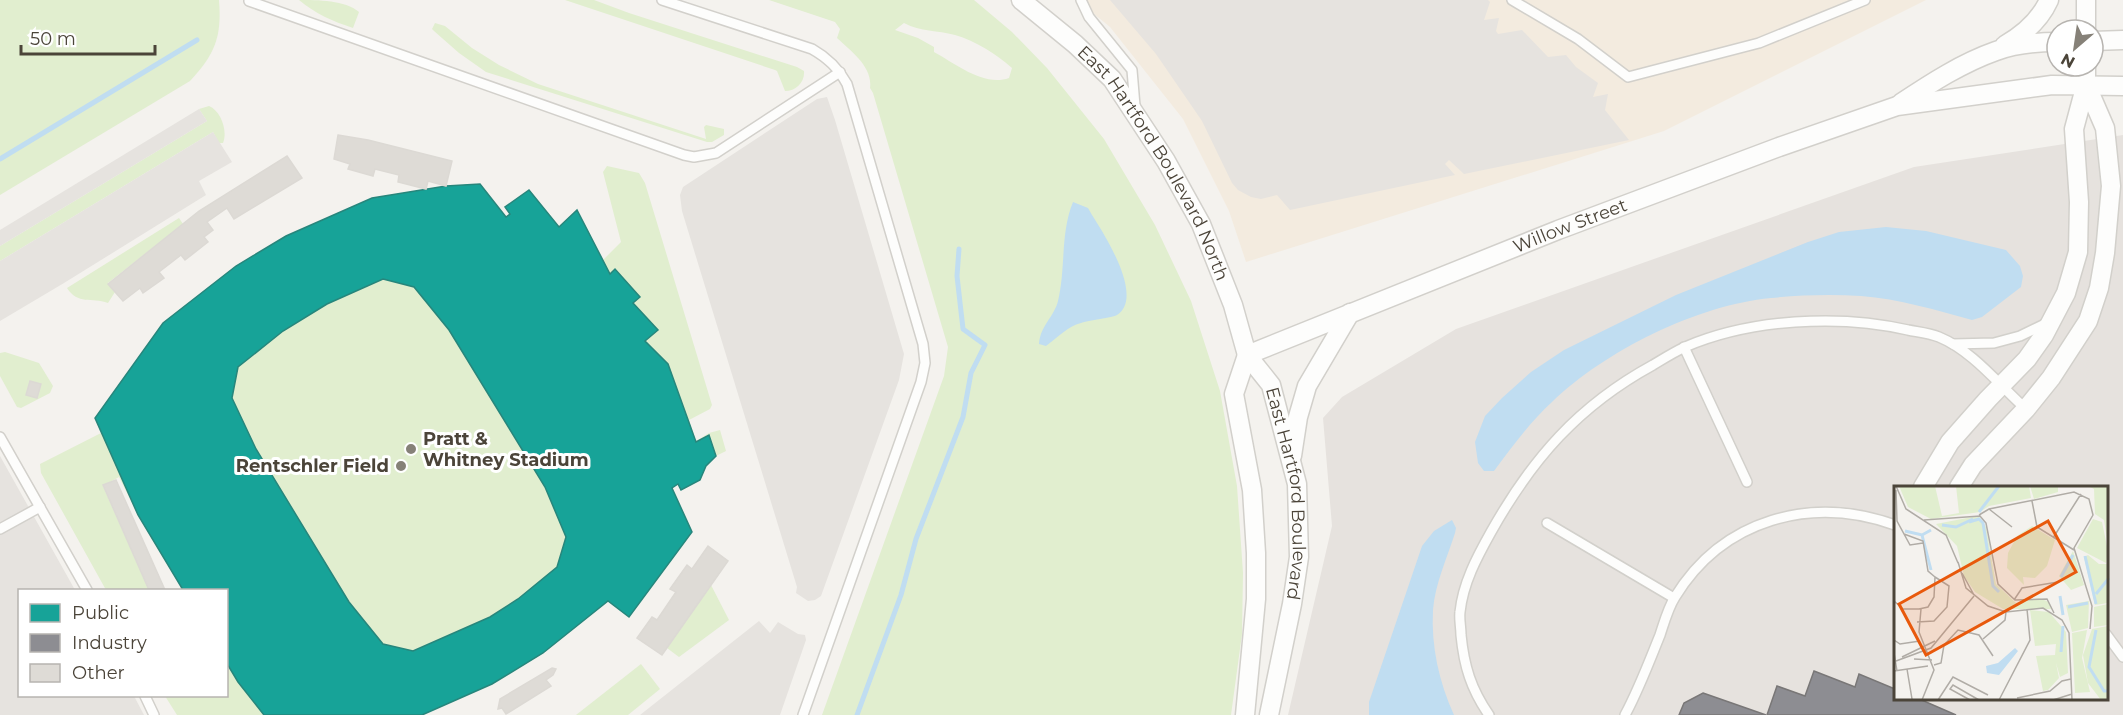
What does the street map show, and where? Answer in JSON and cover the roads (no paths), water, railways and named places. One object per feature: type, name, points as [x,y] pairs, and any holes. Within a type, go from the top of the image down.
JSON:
[{"type":"street","name":"East Hartford Boulevard North","points":[[1021,0],[1075,44],[1112,79],[1166,161],[1202,224],[1233,305],[1247,355]]},
{"type":"street","points":[[1997,50],[2025,32],[2040,16],[2049,0]]},
{"type":"street","points":[[2086,0],[2086,18]]},
{"type":"street","points":[[2105,41],[2123,40]]},
{"type":"street","name":"Willow Street","points":[[1897,106],[1936,79],[1997,50],[2045,43]]},
{"type":"street","name":"Willow Street","points":[[1247,355],[1613,209],[1897,106],[2052,85],[2076,78]]},
{"type":"street","points":[[1924,486],[1950,442],[2027,359],[2052,321],[2066,293],[2078,252],[2079,202],[2074,129],[2085,78]]},
{"type":"street","points":[[1960,486],[1973,465],[2026,409],[2051,378],[2088,321],[2099,288],[2117,190],[2105,128],[2087,78]]},
{"type":"street","name":"Willow Street","points":[[2096,78],[2123,86]]},
{"type":"street","points":[[1291,464],[1298,417],[1307,386],[1350,313]]},
{"type":"street","name":"East Hartford Boulevard","points":[[1247,355],[1270,385],[1297,484],[1299,557],[1292,604],[1269,715]]},
{"type":"street","name":"East Hartford Boulevard","points":[[1245,715],[1256,599],[1256,553],[1252,490],[1234,394],[1247,355]]},
{"type":"lane","points":[[662,0],[812,49],[828,58],[840,72],[847,84],[920,328],[925,363],[921,382],[802,715]]},
{"type":"lane","points":[[1081,0],[1089,17],[1132,70],[1136,114]]},
{"type":"lane","points":[[1512,0],[1578,39],[1628,77],[1759,43],[1865,0]]},
{"type":"lane","points":[[249,1],[676,153],[694,157],[716,153],[840,72]]},
{"type":"lane","points":[[1488,715],[1477,698],[1463,661],[1460,613],[1475,561],[1527,474],[1552,443],[1608,391],[1684,347],[1770,324],[1834,321],[1888,325],[1937,336],[1953,344],[1974,360],[2026,409]]},
{"type":"lane","points":[[1953,344],[1994,343],[2020,336],[2052,321]]},
{"type":"lane","points":[[1684,347],[1747,482]]},
{"type":"lane","points":[[0,437],[86,589]]},
{"type":"lane","points":[[0,529],[40,507]]},
{"type":"lane","points":[[1625,715],[1641,683],[1674,598],[1690,575],[1717,549],[1768,520],[1811,511],[1851,513],[1894,525]]},
{"type":"lane","points":[[1547,523],[1674,598]]},
{"type":"lane","points":[[2108,637],[2123,657]]},
{"type":"lane","points":[[145,697],[154,715]]},
{"type":"water","points":[[1073,202],[1088,208],[1105,236],[1120,265],[1127,294],[1124,306],[1117,315],[1072,327],[1046,346],[1039,344],[1040,338],[1058,301],[1066,226]]},
{"type":"water","points":[[1886,227],[1926,231],[2006,250],[2020,266],[2023,276],[2021,287],[1982,317],[1972,320],[1903,302],[1850,295],[1771,298],[1713,310],[1654,334],[1598,365],[1544,410],[1494,471],[1484,471],[1478,463],[1475,442],[1485,416],[1531,372],[1564,350],[1676,295],[1808,242],[1839,232]]},
{"type":"water","points":[[1452,520],[1456,528],[1436,591],[1433,637],[1444,690],[1454,715],[1369,715],[1369,702],[1422,546],[1434,531]]},
{"type":"waterway","points":[[0,159],[197,40]]},
{"type":"waterway","points":[[857,715],[901,595],[916,539],[963,417],[971,373],[985,345],[963,329],[957,276],[959,249]]},
{"type":"place","name":"Pratt & Whitney Stadium","points":[[411,449]]},
{"type":"place","name":"Rentschler Field","points":[[401,466]]}]
